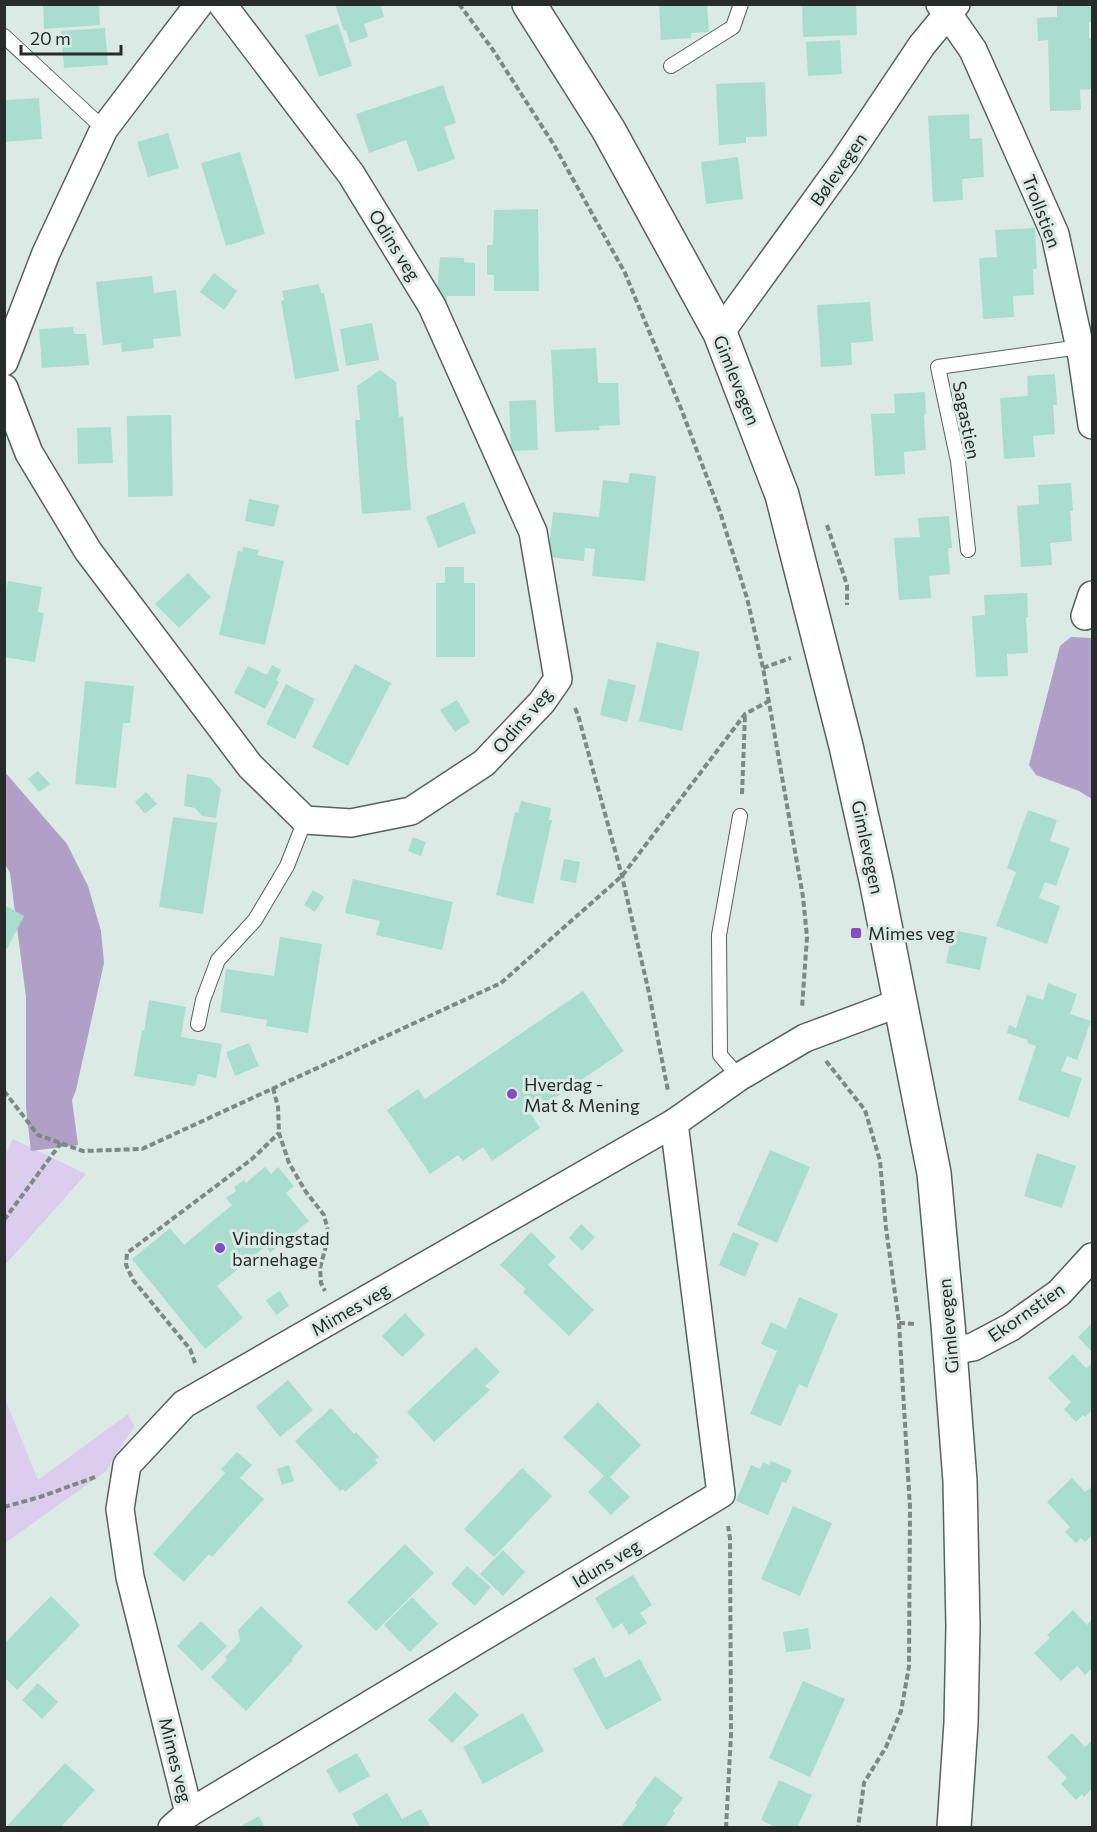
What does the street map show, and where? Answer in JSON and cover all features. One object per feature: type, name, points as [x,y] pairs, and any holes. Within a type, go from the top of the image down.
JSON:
[{"type":"street","points":[[4,362],[46,253],[104,129],[199,4]]},
{"type":"street","name":"Odins veg","points":[[222,4],[351,174],[432,306],[533,532],[558,679],[542,702],[484,763],[411,811],[351,823],[305,820]]},
{"type":"street","name":"Gimlevegen","points":[[529,4],[608,129],[720,333],[782,495],[846,746],[876,879],[934,1173],[960,1481],[963,1626],[962,1723],[954,1827]]},
{"type":"street","name":"Bølevegen","points":[[720,333],[843,163],[948,8]]},
{"type":"street","name":"Trollstien","points":[[948,8],[973,51],[1054,234],[1080,347],[1092,424]]},
{"type":"street","points":[[4,388],[29,453],[88,551],[250,766],[305,820]]},
{"type":"street","name":"Mimes veg","points":[[181,1820],[130,1577],[120,1509],[127,1465],[184,1404],[674,1123],[739,1077],[805,1038],[899,1004]]},
{"type":"street","points":[[674,1123],[721,1494]]},
{"type":"street","name":"Ekornstien","points":[[950,1350],[973,1347],[1011,1327],[1059,1293],[1092,1257]]},
{"type":"street","name":"Iduns veg","points":[[181,1820],[721,1494]]},
{"type":"lane","points":[[671,66],[733,27],[741,4]]},
{"type":"lane","points":[[4,36],[104,129]]},
{"type":"lane","name":"Sagastien","points":[[968,550],[958,461],[938,367],[1080,347]]},
{"type":"lane","points":[[739,1077],[720,1054],[719,935],[740,816]]},
{"type":"lane","points":[[198,1024],[203,1000],[218,960],[255,920],[287,866],[305,820]]},
{"type":"path","points":[[459,4],[493,50],[554,145],[625,273],[682,411],[720,512],[747,598],[763,668],[803,897],[807,937],[801,1017],[805,1038],[841,1078],[865,1110],[880,1161],[886,1228],[899,1323],[904,1392],[910,1508],[909,1667],[901,1711],[886,1747],[864,1783],[858,1827]]},
{"type":"path","points":[[558,679],[578,715],[622,876],[649,993],[674,1123]]},
{"type":"path","points":[[4,1091],[38,1135],[83,1151],[142,1149],[501,983],[622,876],[745,714],[769,701]]},
{"type":"path","points":[[740,816],[745,714]]},
{"type":"path","points":[[273,1088],[278,1107],[279,1133],[289,1163],[306,1192],[324,1215],[329,1235],[320,1268],[321,1283],[334,1318]]},
{"type":"path","points":[[206,1392],[190,1349],[134,1280],[126,1265],[127,1253],[252,1160],[279,1133]]},
{"type":"path","points":[[4,1220],[61,1143]]},
{"type":"path","points":[[4,1507],[40,1497],[127,1465]]},
{"type":"path","points":[[721,1494],[730,1538],[731,1734],[726,1827]]},
{"type":"shaded area","points":[[1071,637],[1092,638],[1092,799],[1079,791],[1036,775],[1029,765],[1060,646]]},
{"type":"shaded area","points":[[4,771],[67,844],[88,886],[101,931],[104,963],[72,1100],[78,1145],[31,1151],[26,1108],[26,997],[10,873],[5,864]]},
{"type":"shaded area","points":[[13,1139],[86,1174],[5,1265],[5,1156]]},
{"type":"shaded area","points":[[5,1399],[38,1480],[128,1414],[134,1426],[106,1471],[5,1543]]},
{"type":"building","points":[[43,4],[99,4],[100,25],[44,29]]},
{"type":"building","points":[[335,4],[380,4],[384,17],[364,24],[368,37],[350,43]]},
{"type":"building","points":[[659,4],[707,4],[709,32],[691,33],[691,38],[661,40]]},
{"type":"building","points":[[802,4],[856,4],[857,35],[803,37]]},
{"type":"building","points":[[1057,4],[1092,4],[1089,38],[1092,38],[1092,89],[1080,90],[1081,110],[1050,111],[1048,40],[1038,41],[1037,18],[1057,17]]},
{"type":"building","points":[[338,24],[352,66],[319,77],[305,35]]},
{"type":"building","points":[[105,28],[108,65],[64,68],[61,31]]},
{"type":"building","points":[[840,40],[842,74],[808,76],[806,42]]},
{"type":"building","points":[[765,82],[767,136],[746,137],[746,143],[719,145],[716,84]]},
{"type":"building","points":[[443,85],[456,123],[444,127],[455,159],[418,172],[406,140],[369,153],[356,114]]},
{"type":"building","points":[[39,98],[42,139],[4,142],[4,100]]},
{"type":"building","points":[[969,114],[970,139],[982,138],[984,177],[962,179],[963,200],[933,202],[928,116]]},
{"type":"building","points":[[168,133],[179,168],[148,177],[137,142]]},
{"type":"building","points":[[240,152],[265,234],[226,246],[201,163]]},
{"type":"building","points":[[738,157],[743,199],[706,204],[701,162]]},
{"type":"building","points":[[538,209],[539,291],[494,291],[494,275],[487,275],[487,245],[493,245],[494,210]]},
{"type":"building","points":[[1035,228],[1037,269],[1033,269],[1034,295],[1013,296],[1014,317],[983,319],[979,258],[997,257],[995,230]]},
{"type":"building","points":[[440,257],[464,258],[464,262],[475,263],[475,296],[447,296],[447,308],[437,295]]},
{"type":"building","points":[[214,273],[237,291],[224,310],[200,292]]},
{"type":"building","points":[[152,276],[154,293],[176,290],[181,336],[153,339],[154,348],[122,352],[121,343],[103,345],[96,282]]},
{"type":"building","points":[[319,284],[321,293],[324,293],[339,371],[295,379],[281,301],[284,300],[282,291]]},
{"type":"building","points":[[870,302],[873,341],[851,343],[852,365],[821,367],[817,305]]},
{"type":"building","points":[[372,323],[379,360],[346,366],[340,329]]},
{"type":"building","points":[[73,327],[74,334],[86,334],[89,365],[42,368],[39,329]]},
{"type":"building","points":[[596,348],[598,383],[618,383],[620,425],[599,426],[600,430],[555,432],[551,350]]},
{"type":"building","points":[[380,370],[396,382],[399,417],[403,416],[411,510],[362,514],[355,420],[360,420],[357,386]]},
{"type":"building","points":[[1055,374],[1057,405],[1053,405],[1055,434],[1033,436],[1035,457],[1004,459],[1000,398],[1028,396],[1027,376]]},
{"type":"building","points":[[925,392],[926,450],[904,452],[905,474],[875,476],[871,414],[895,413],[894,394]]},
{"type":"building","points":[[536,400],[538,450],[511,451],[509,401]]},
{"type":"building","points":[[171,415],[173,496],[128,497],[127,416]]},
{"type":"building","points":[[111,427],[113,463],[78,464],[77,428]]},
{"type":"building","points":[[630,473],[656,476],[645,581],[592,576],[595,549],[585,548],[584,561],[548,557],[553,512],[599,517],[603,480],[628,483]]},
{"type":"building","points":[[1071,483],[1072,541],[1050,543],[1052,565],[1021,567],[1017,506],[1039,504],[1038,485]]},
{"type":"building","points":[[249,499],[279,505],[274,527],[245,521]]},
{"type":"building","points":[[464,502],[476,533],[438,548],[426,517]]},
{"type":"building","points":[[949,516],[952,548],[948,548],[950,574],[929,576],[931,598],[899,600],[894,538],[920,537],[918,518]]},
{"type":"building","points":[[243,547],[259,550],[257,555],[284,561],[265,645],[219,635],[238,551],[242,552]]},
{"type":"building","points":[[445,567],[464,567],[464,583],[475,583],[475,657],[436,657],[436,583],[445,583]]},
{"type":"building","points":[[188,573],[211,597],[179,628],[155,604]]},
{"type":"building","points":[[8,581],[42,587],[38,612],[44,613],[35,662],[4,657],[4,600]]},
{"type":"building","points":[[1027,593],[1028,653],[1007,654],[1008,676],[976,677],[972,616],[985,615],[984,595]]},
{"type":"building","points":[[657,642],[700,652],[682,731],[639,721]]},
{"type":"building","points":[[355,664],[391,683],[348,766],[312,747]]},
{"type":"building","points":[[272,665],[281,670],[276,680],[279,682],[265,709],[234,693],[248,666],[267,675]]},
{"type":"building","points":[[608,679],[636,685],[627,722],[600,715]]},
{"type":"building","points":[[85,681],[134,686],[130,723],[123,723],[116,788],[75,784]]},
{"type":"building","points":[[286,684],[315,699],[295,739],[266,724]]},
{"type":"building","points":[[457,700],[470,722],[455,732],[440,710]]},
{"type":"building","points":[[38,771],[50,784],[39,792],[28,779]]},
{"type":"building","points":[[187,774],[210,778],[221,789],[216,818],[202,816],[195,808],[184,806]]},
{"type":"building","points":[[146,792],[157,804],[145,814],[135,802]]},
{"type":"building","points":[[521,801],[551,808],[549,820],[552,820],[533,904],[496,895],[515,812],[518,813]]},
{"type":"building","points":[[1028,810],[1057,820],[1050,841],[1070,848],[1056,886],[1045,882],[1039,898],[1060,906],[1047,944],[996,926],[1016,872],[1007,868]]},
{"type":"building","points":[[173,817],[217,823],[203,914],[159,907]]},
{"type":"building","points":[[413,837],[426,842],[421,856],[408,851]]},
{"type":"building","points":[[564,859],[580,862],[576,883],[560,880]]},
{"type":"building","points":[[353,879],[453,902],[442,950],[376,935],[380,921],[345,913]]},
{"type":"building","points":[[313,890],[324,897],[315,912],[304,905]]},
{"type":"building","points":[[6,906],[24,916],[7,949],[4,948]]},
{"type":"building","points":[[953,930],[987,937],[980,970],[946,963]]},
{"type":"building","points":[[280,937],[322,944],[308,1033],[266,1026],[267,1020],[220,1012],[226,969],[274,976]]},
{"type":"building","points":[[1048,983],[1077,994],[1070,1014],[1091,1021],[1077,1060],[1067,1056],[1061,1071],[1082,1078],[1069,1118],[1018,1100],[1036,1046],[1027,1043],[1028,1040],[1007,1033],[1009,1025],[1016,1028],[1027,995],[1043,1000]]},
{"type":"building","points":[[583,991],[624,1051],[531,1114],[540,1128],[492,1161],[483,1147],[463,1161],[458,1155],[430,1174],[387,1110],[418,1089],[425,1099]]},
{"type":"building","points":[[149,1000],[186,1007],[181,1037],[222,1044],[216,1078],[198,1074],[195,1086],[134,1076]]},
{"type":"building","points":[[249,1043],[259,1066],[235,1076],[226,1052]]},
{"type":"building","points":[[770,1150],[810,1167],[777,1243],[737,1225]]},
{"type":"building","points":[[1037,1153],[1076,1166],[1062,1208],[1024,1196]]},
{"type":"building","points":[[265,1167],[271,1174],[278,1167],[294,1186],[286,1193],[309,1221],[292,1235],[295,1238],[289,1243],[286,1239],[270,1253],[266,1246],[217,1286],[243,1318],[205,1349],[132,1259],[170,1228],[184,1245],[232,1205],[226,1198],[236,1191],[234,1187],[244,1180],[246,1183]]},
{"type":"building","points":[[581,1224],[595,1237],[582,1251],[569,1238]]},
{"type":"building","points":[[531,1232],[556,1257],[548,1265],[594,1310],[569,1336],[523,1292],[526,1289],[500,1265]]},
{"type":"building","points":[[733,1232],[759,1243],[745,1277],[719,1265]]},
{"type":"building","points":[[280,1291],[289,1306],[276,1315],[266,1300]]},
{"type":"building","points":[[799,1297],[838,1314],[807,1388],[799,1384],[781,1426],[750,1414],[777,1351],[761,1344],[771,1322],[786,1329]]},
{"type":"building","points":[[405,1313],[425,1335],[402,1357],[382,1336]]},
{"type":"building","points":[[1092,1323],[1092,1352],[1078,1337]]},
{"type":"building","points":[[476,1347],[500,1372],[485,1386],[490,1390],[434,1442],[407,1412]]},
{"type":"building","points":[[1073,1354],[1086,1368],[1092,1363],[1092,1410],[1076,1422],[1064,1409],[1071,1402],[1048,1378]]},
{"type":"building","points":[[288,1380],[313,1410],[280,1437],[256,1407]]},
{"type":"building","points":[[598,1402],[641,1445],[610,1477],[630,1497],[611,1515],[588,1492],[604,1476],[563,1437]]},
{"type":"building","points":[[331,1408],[379,1457],[375,1460],[378,1463],[345,1492],[343,1489],[340,1491],[295,1441]]},
{"type":"building","points":[[237,1452],[252,1465],[240,1478],[264,1499],[212,1557],[209,1554],[184,1582],[153,1554],[225,1473],[221,1469]]},
{"type":"building","points":[[771,1461],[792,1470],[786,1483],[782,1482],[768,1515],[736,1501],[751,1465],[760,1469],[763,1462],[769,1465]]},
{"type":"building","points":[[289,1465],[294,1481],[282,1485],[277,1469]]},
{"type":"building","points":[[522,1468],[552,1496],[494,1557],[464,1529]]},
{"type":"building","points":[[1072,1478],[1085,1492],[1092,1486],[1092,1535],[1085,1542],[1081,1538],[1076,1543],[1065,1532],[1070,1527],[1047,1502]]},
{"type":"building","points":[[793,1506],[832,1523],[800,1596],[761,1579]]},
{"type":"building","points":[[405,1544],[434,1573],[376,1631],[347,1602]]},
{"type":"building","points":[[503,1550],[525,1572],[503,1596],[480,1574]]},
{"type":"building","points":[[467,1566],[491,1587],[475,1606],[451,1584]]},
{"type":"building","points":[[633,1575],[652,1605],[640,1613],[647,1623],[629,1635],[622,1623],[613,1629],[595,1598]]},
{"type":"building","points":[[51,1596],[80,1625],[17,1690],[4,1677],[4,1644]]},
{"type":"building","points":[[412,1597],[438,1624],[410,1652],[384,1625]]},
{"type":"building","points":[[261,1606],[303,1646],[246,1711],[211,1677],[240,1641],[238,1630]]},
{"type":"building","points":[[1073,1610],[1087,1625],[1092,1619],[1092,1668],[1085,1675],[1077,1666],[1061,1681],[1034,1653],[1050,1638],[1047,1635]]},
{"type":"building","points":[[201,1621],[227,1646],[202,1671],[177,1646]]},
{"type":"building","points":[[808,1628],[811,1649],[786,1652],[783,1632]]},
{"type":"building","points":[[594,1657],[605,1678],[640,1659],[662,1700],[606,1730],[573,1669]]},
{"type":"building","points":[[803,1681],[845,1699],[810,1777],[769,1758]]},
{"type":"building","points":[[38,1683],[58,1702],[42,1719],[22,1700]]},
{"type":"building","points":[[455,1692],[479,1715],[452,1743],[428,1720]]},
{"type":"building","points":[[523,1713],[544,1751],[483,1784],[463,1747]]},
{"type":"building","points":[[1072,1733],[1085,1747],[1092,1740],[1092,1789],[1084,1797],[1082,1794],[1076,1800],[1061,1784],[1067,1778],[1047,1757]]},
{"type":"building","points":[[357,1753],[370,1776],[339,1793],[326,1770]]},
{"type":"building","points":[[65,1763],[95,1790],[60,1828],[8,1828],[7,1826]]},
{"type":"building","points":[[655,1776],[683,1798],[673,1811],[675,1813],[664,1828],[620,1828],[637,1805],[635,1803]]},
{"type":"building","points":[[779,1780],[812,1795],[797,1828],[777,1828],[761,1820]]},
{"type":"building","points":[[387,1793],[402,1819],[421,1809],[431,1828],[360,1828],[352,1814]]},
{"type":"building","points":[[259,1816],[265,1828],[237,1828]]},
{"type":"place","name":"Mimes veg","points":[[856,933]]},
{"type":"place","name":"Hverdag - Mat & Mening","points":[[512,1094]]},
{"type":"place","name":"Vindingstad barnehage","points":[[220,1248]]}]
